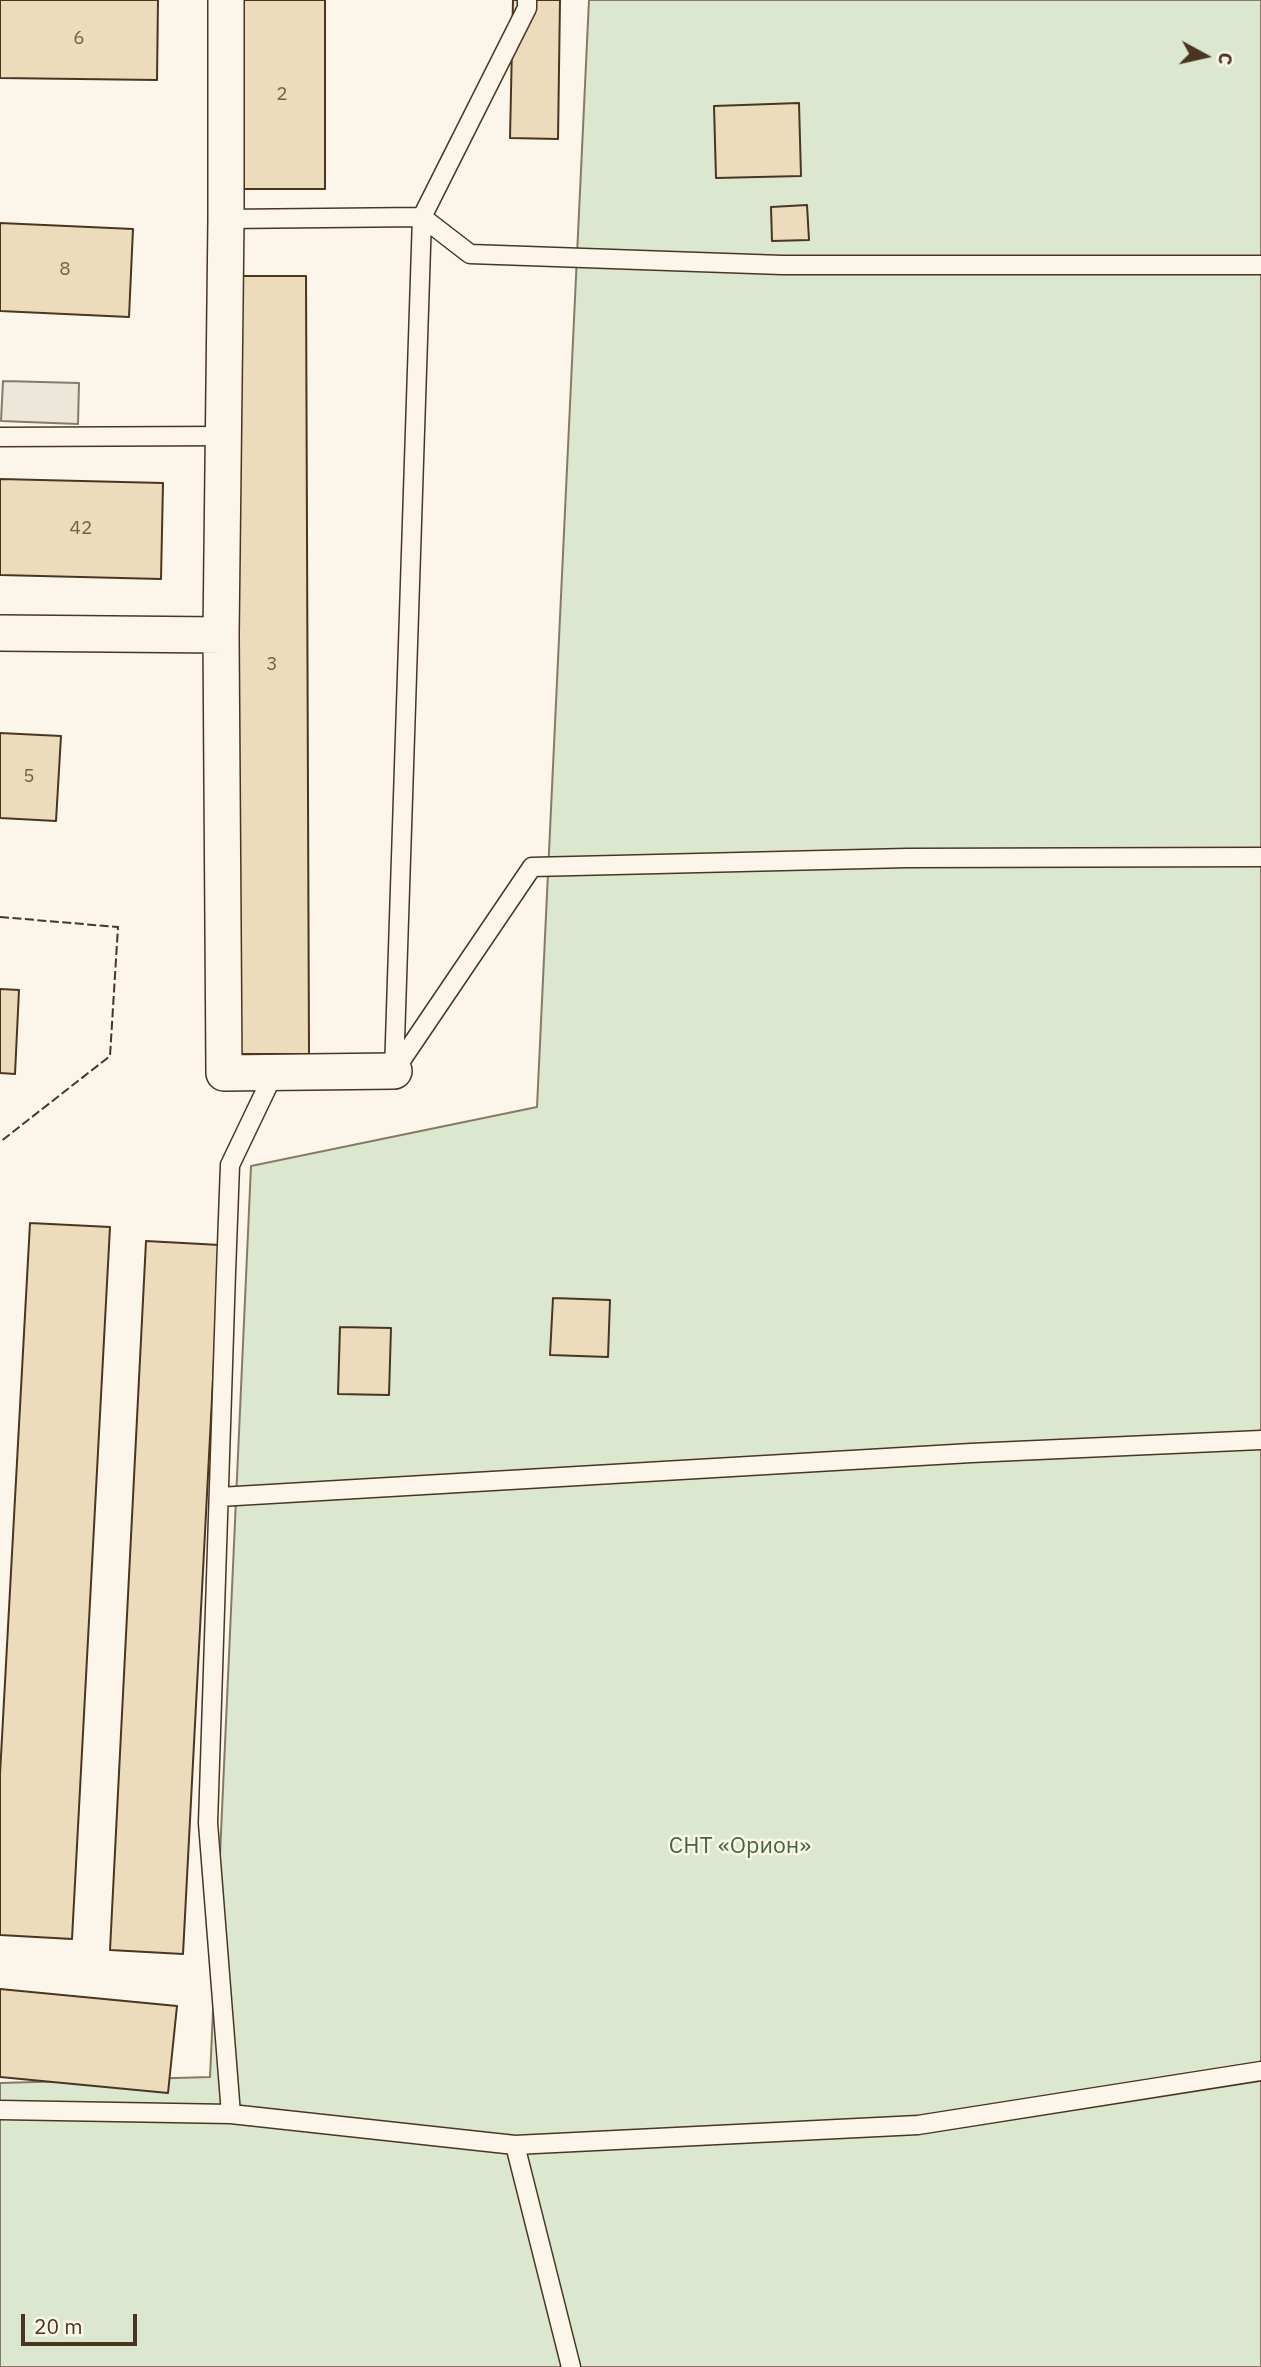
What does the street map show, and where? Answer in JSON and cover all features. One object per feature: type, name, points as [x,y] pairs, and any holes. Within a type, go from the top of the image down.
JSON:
[{"type":"street","points":[[226,0],[221,635],[224,1073],[394,1071]]},
{"type":"street","points":[[0,634],[221,635]]},
{"type":"lane","points":[[394,1071],[422,217],[527,8],[527,0]]},
{"type":"lane","points":[[226,219],[422,217],[470,254],[782,265],[1261,265]]},
{"type":"lane","points":[[0,437],[223,436]]},
{"type":"lane","points":[[394,1071],[532,867],[907,858],[1261,857]]},
{"type":"lane","points":[[231,2114],[208,1823],[230,1165],[274,1073]]},
{"type":"lane","points":[[219,1497],[971,1453],[1261,1440]]},
{"type":"lane","points":[[0,2110],[231,2114],[515,2145],[919,2124],[1261,2071]]},
{"type":"lane","points":[[515,2145],[571,2367]]},
{"type":"green space","name":"СНТ «Орион»","points":[[589,0],[1261,0],[1261,2367],[0,2367],[0,2083],[210,2077],[251,1166],[537,1107]]},
{"type":"shaded area","points":[[3,381],[79,383],[78,424],[1,421]]},
{"type":"building","points":[[0,0],[158,0],[157,80],[0,78]]},
{"type":"building","points":[[240,0],[325,0],[325,189],[239,189]]},
{"type":"building","points":[[513,0],[560,0],[558,139],[510,138]]},
{"type":"building","points":[[799,103],[801,176],[716,178],[714,106]]},
{"type":"building","points":[[807,205],[809,240],[772,241],[771,207]]},
{"type":"building","points":[[0,223],[133,229],[129,317],[0,311]]},
{"type":"building","points":[[235,276],[306,276],[309,1054],[238,1054]]},
{"type":"building","points":[[0,479],[163,483],[161,579],[0,575]]},
{"type":"building","points":[[0,733],[61,736],[56,821],[0,818]]},
{"type":"building","points":[[0,989],[19,990],[15,1074],[0,1073]]},
{"type":"building","points":[[30,1223],[110,1227],[72,1939],[0,1935],[0,1774]]},
{"type":"building","points":[[146,1241],[220,1245],[183,1954],[110,1950]]},
{"type":"building","points":[[553,1298],[610,1300],[608,1357],[550,1355]]},
{"type":"building","points":[[340,1327],[391,1328],[389,1395],[338,1394]]},
{"type":"building","points":[[0,1989],[177,2006],[168,2093],[0,2077]]},
{"type":"fence","points":[[0,917],[118,927],[110,1056],[0,1142]]}]
